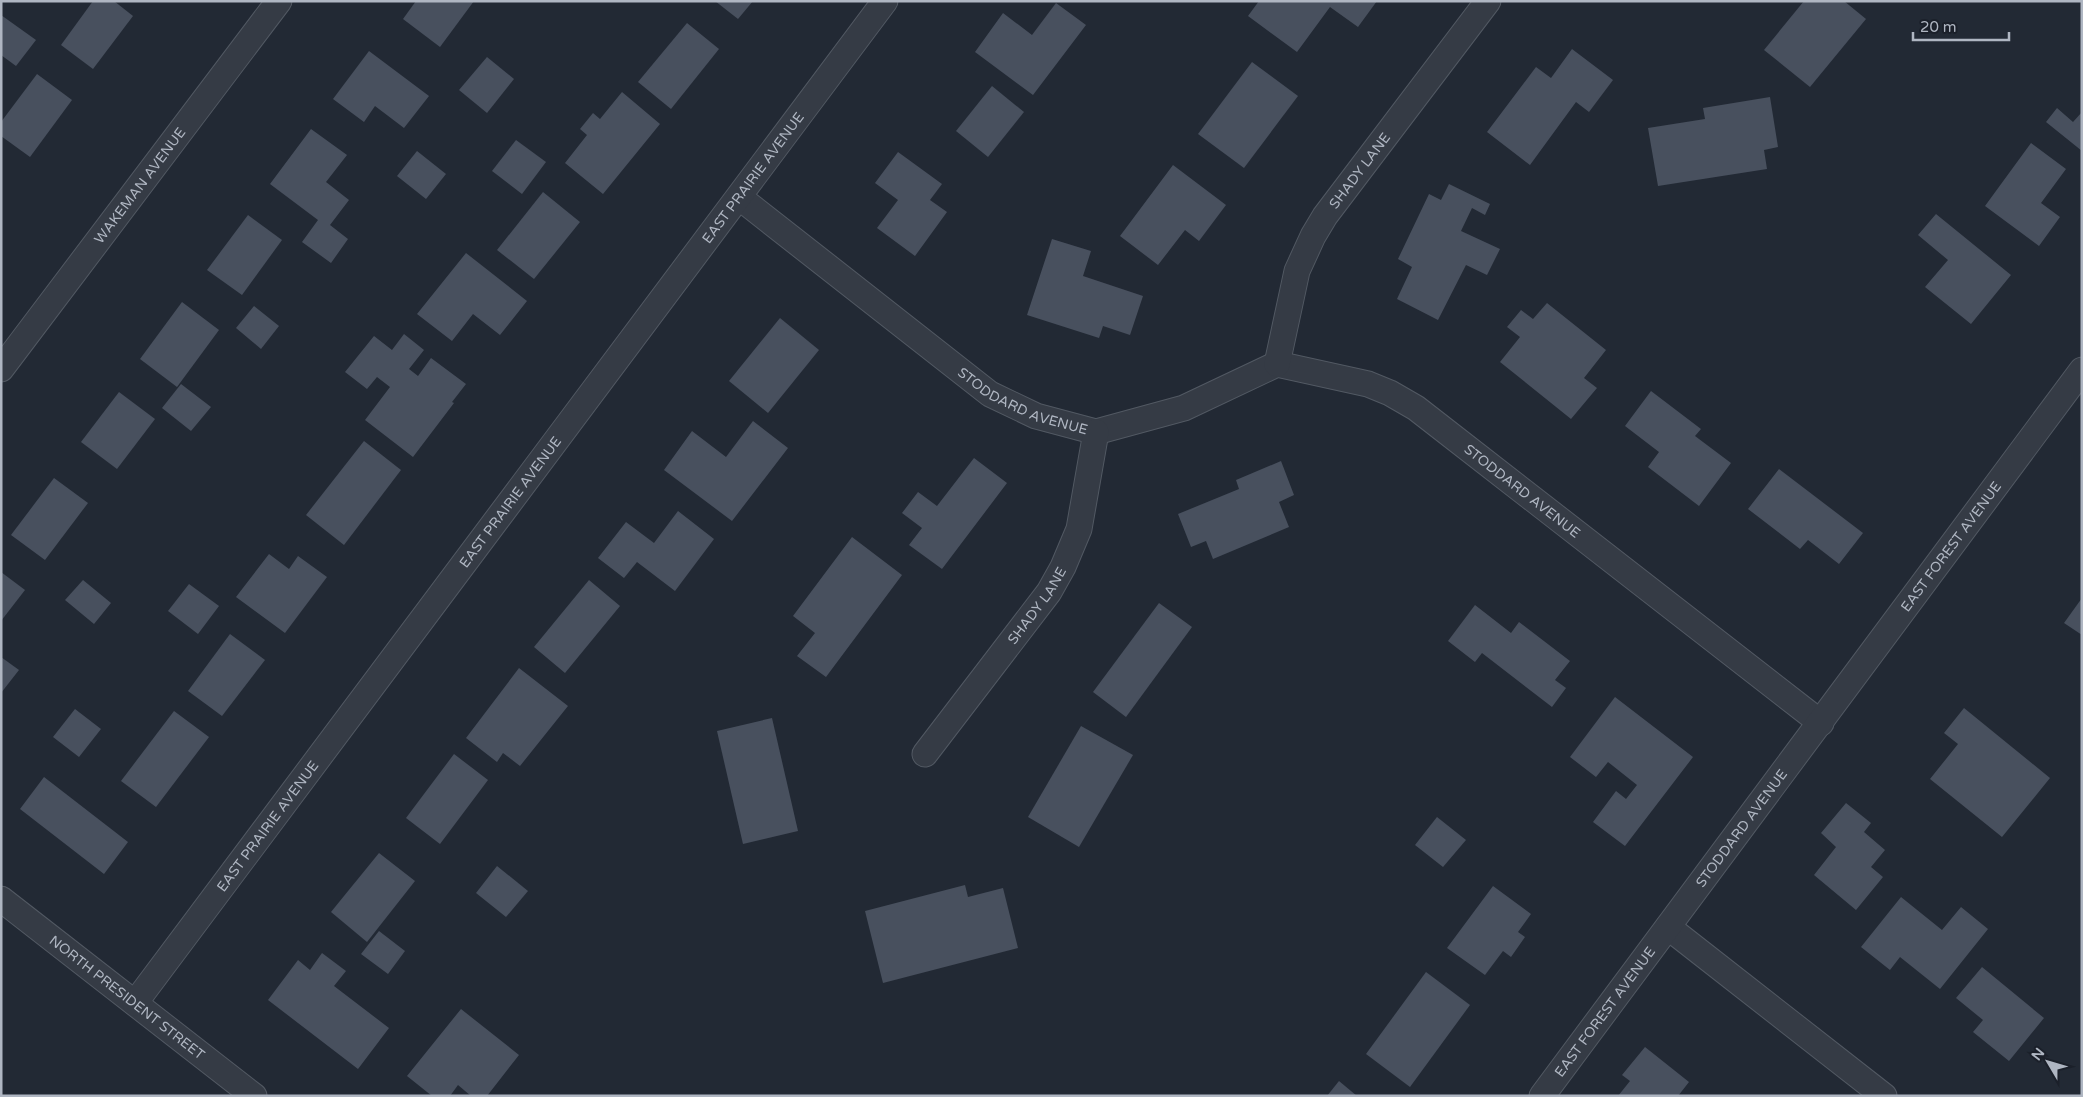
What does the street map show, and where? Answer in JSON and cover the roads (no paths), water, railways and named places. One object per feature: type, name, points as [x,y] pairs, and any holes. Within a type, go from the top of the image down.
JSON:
[{"type":"street","name":"WAKEMAN AVENUE","points":[[1,369],[279,1]]},
{"type":"street","name":"EAST PRAIRIE AVENUE","points":[[135,1003],[885,1]]},
{"type":"street","name":"SHADY LANE","points":[[1277,364],[1297,271],[1313,236],[1326,216],[1488,1]]},
{"type":"street","name":"STODDARD AVENUE","points":[[739,197],[990,394],[1036,416],[1096,432],[1184,408],[1277,364],[1368,384],[1390,393],[1416,408],[1820,723],[1668,927]]},
{"type":"street","name":"EAST FOREST AVENUE","points":[[1820,723],[2082,370]]},
{"type":"street","name":"SHADY LANE","points":[[925,754],[1048,592],[1064,567],[1079,529],[1096,432]]},
{"type":"street","name":"NORTH PRESIDENT STREET","points":[[1,899],[254,1096]]},
{"type":"street","name":"EAST FOREST AVENUE","points":[[1542,1096],[1668,927]]},
{"type":"street","points":[[1668,927],[1884,1096]]}]
